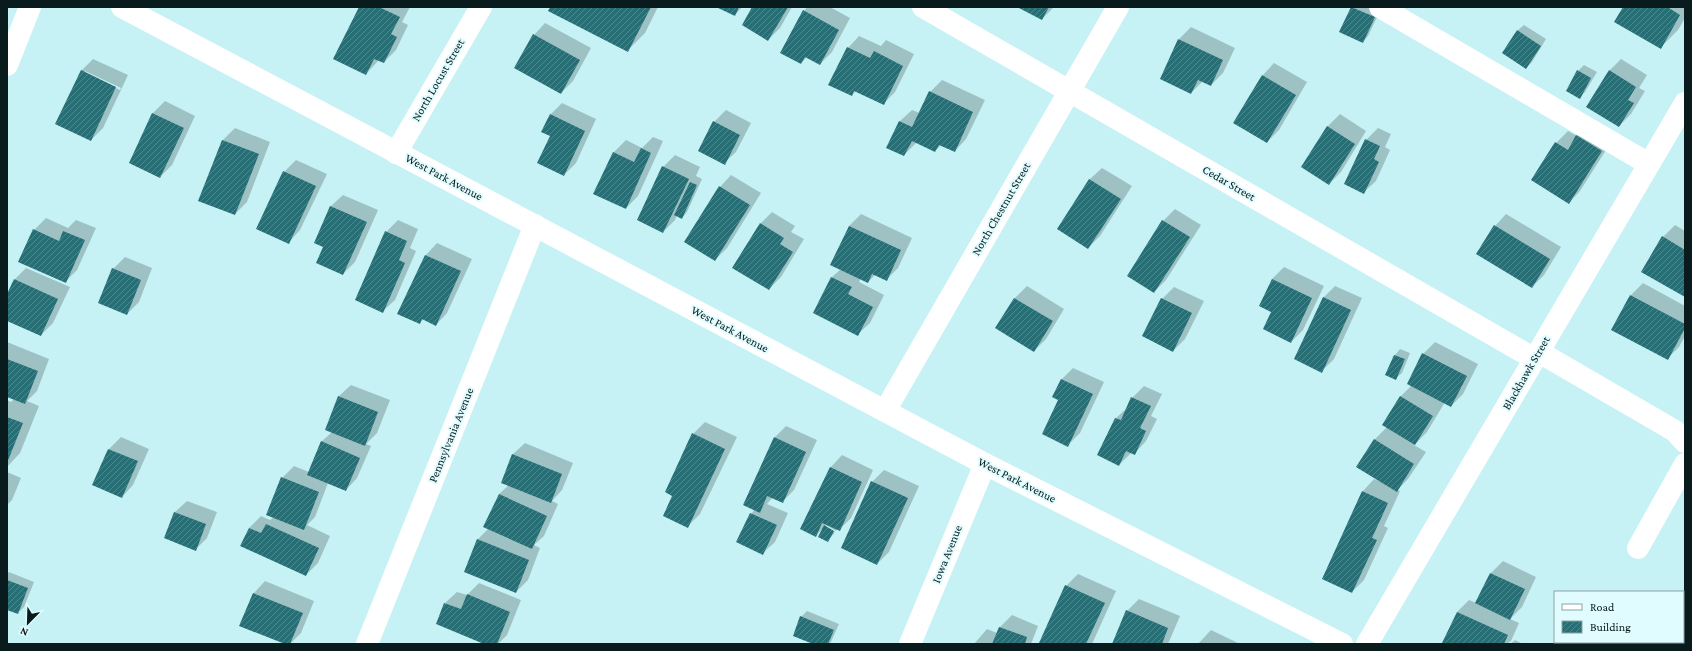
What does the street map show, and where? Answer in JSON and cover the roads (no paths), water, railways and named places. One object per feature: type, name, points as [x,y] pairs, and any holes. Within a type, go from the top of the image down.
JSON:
[{"type":"street","points":[[7,65],[30,7]]},
{"type":"street","name":"West Park Avenue","points":[[122,7],[985,464],[1342,644]]},
{"type":"street","name":"North Locust Street","points":[[396,152],[481,7]]},
{"type":"street","name":"Cedar Street","points":[[923,7],[1537,356],[1675,432],[1685,442]]},
{"type":"street","name":"North Chestnut Street","points":[[885,411],[1118,7]]},
{"type":"street","points":[[1380,7],[1649,164]]},
{"type":"street","name":"Blackhawk Street","points":[[1368,644],[1685,103]]},
{"type":"street","name":"Pennsylvania Avenue","points":[[367,644],[535,226]]},
{"type":"street","name":"Iowa Avenue","points":[[910,644],[985,464]]},
{"type":"street","points":[[1638,548],[1685,464]]}]
